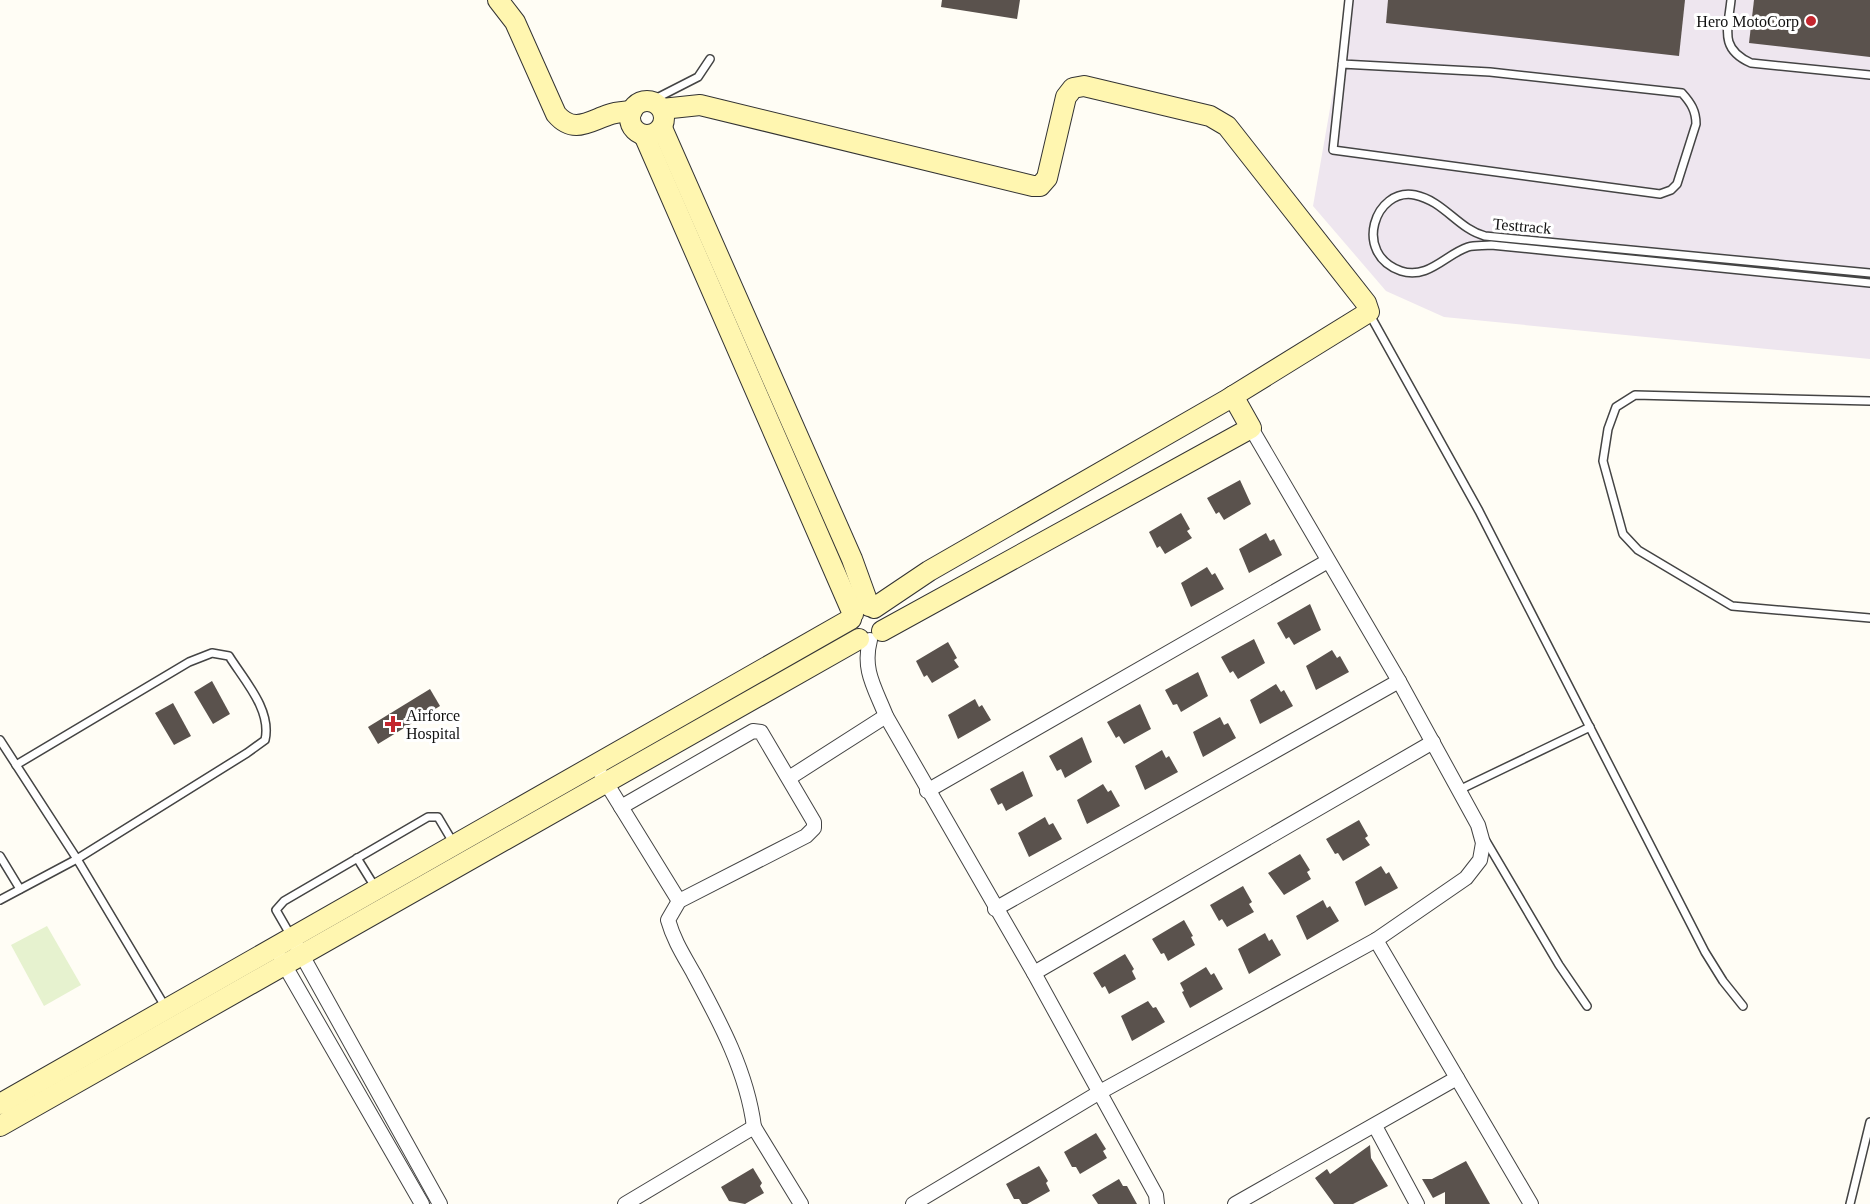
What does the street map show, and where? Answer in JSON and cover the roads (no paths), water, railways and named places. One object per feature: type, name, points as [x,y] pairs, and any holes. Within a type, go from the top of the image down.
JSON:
[{"type":"street","points":[[498,0],[514,22],[556,114],[563,122],[577,126],[616,112],[632,111],[640,103],[655,118],[848,548],[862,612],[852,630],[870,637]]},
{"type":"street","points":[[0,1104],[862,612],[1233,396],[1369,312],[1363,297],[1227,126],[1210,116],[1084,86],[1073,88],[1066,97],[1047,178],[1040,186],[1033,186],[700,105],[632,127],[632,111]]},
{"type":"street","points":[[913,1204],[1100,1092],[1376,940],[1466,878],[1480,861],[1483,843],[1479,828],[1459,790],[1399,681],[1233,396]]},
{"type":"street","points":[[0,1126],[606,784],[1251,428]]},
{"type":"street","points":[[927,791],[1328,561]]},
{"type":"street","points":[[862,612],[882,615],[870,637],[865,658],[886,716],[927,791],[1034,973],[1156,1195],[1157,1204]]},
{"type":"street","points":[[995,909],[1399,681]]},
{"type":"street","points":[[789,778],[886,716]]},
{"type":"street","points":[[621,807],[753,731],[761,732],[810,813],[814,828],[806,836],[680,901],[668,921],[675,942],[694,974],[740,1068],[750,1100],[754,1127],[801,1204]]},
{"type":"street","points":[[1034,973],[1432,742]]},
{"type":"street","points":[[595,764],[680,901]]},
{"type":"street","points":[[1376,940],[1531,1204]]},
{"type":"street","points":[[282,941],[302,955],[440,1204]]},
{"type":"street","points":[[282,941],[285,965],[422,1204]]},
{"type":"street","points":[[1235,1204],[1457,1078]]},
{"type":"street","points":[[1375,1126],[1415,1203]]},
{"type":"street","points":[[625,1204],[754,1127]]},
{"type":"lane","points":[[1342,64],[1490,72],[1682,93],[1690,102],[1696,115],[1696,124],[1677,184],[1671,190],[1660,194],[1333,150],[1342,64],[1349,0]]},
{"type":"lane","points":[[1731,0],[1727,38],[1730,49],[1738,58],[1751,63],[1870,75]]},
{"type":"lane","points":[[655,118],[698,77],[710,59]]},
{"type":"lane","name":"Testtrack","points":[[1870,273],[1485,236],[1473,233],[1432,201],[1414,194],[1402,196],[1385,205],[1374,222],[1372,233],[1374,243],[1385,261],[1399,271],[1409,273],[1435,267],[1468,248],[1491,245],[1870,283]]},
{"type":"lane","points":[[1369,312],[1479,511],[1705,952],[1723,981],[1743,1006]]},
{"type":"lane","points":[[1870,401],[1635,395],[1616,407],[1608,429],[1603,460],[1623,534],[1638,550],[1732,606],[1870,618]]},
{"type":"lane","points":[[0,900],[77,859],[266,740],[268,727],[263,711],[229,656],[212,653],[189,662],[16,765]]},
{"type":"lane","points":[[1459,790],[1590,727]]},
{"type":"lane","points":[[0,740],[77,859],[166,1008]]},
{"type":"lane","points":[[282,941],[276,910],[284,901],[428,817],[438,817],[454,844]]},
{"type":"lane","points":[[1479,828],[1559,965],[1587,1006]]},
{"type":"lane","points":[[0,856],[20,889]]},
{"type":"lane","points":[[357,858],[375,888]]},
{"type":"lane","points":[[1850,1204],[1870,1122]]},
{"type":"place","name":"Hero MotoCorp","points":[[1811,21]]},
{"type":"place","name":"Airforce Hospital","points":[[393,724]]}]
